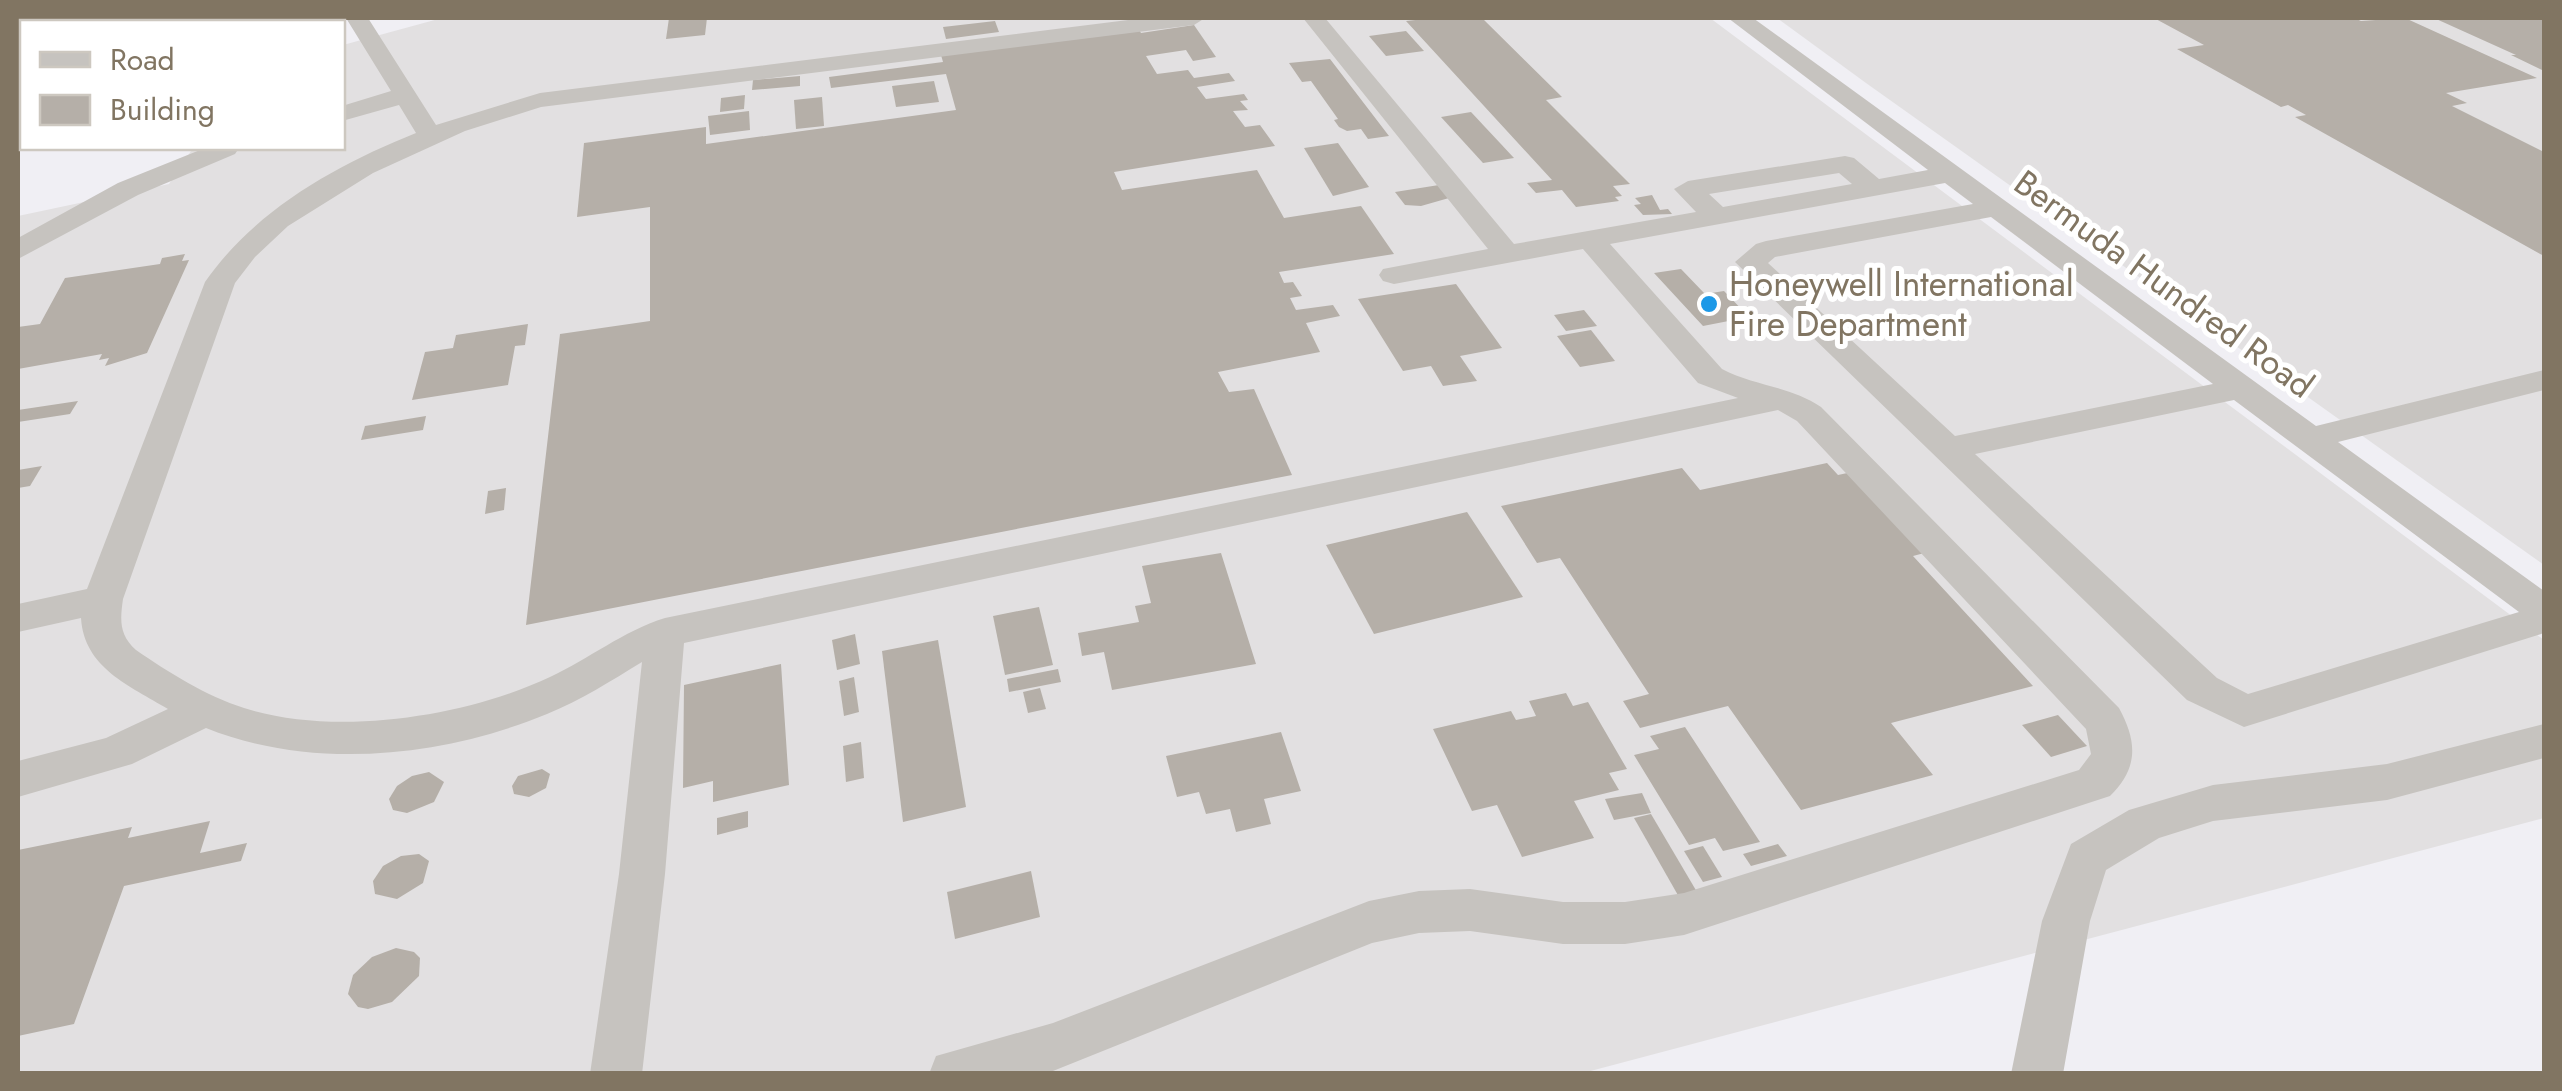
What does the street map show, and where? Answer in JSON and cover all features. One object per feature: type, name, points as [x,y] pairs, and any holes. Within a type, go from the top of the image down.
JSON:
[{"type":"street","points":[[357,18],[430,135]]},
{"type":"street","points":[[1194,18],[559,97],[491,112],[430,135],[303,201],[251,240],[232,260],[220,282],[103,599],[99,621],[104,642],[119,661],[205,710],[247,725],[298,734],[355,736],[415,730],[525,705],[567,687],[638,644],[665,633],[1782,399]]},
{"type":"street","points":[[1314,18],[1507,254]]},
{"type":"street","name":"Bermuda Hundred Road","points":[[1739,18],[2544,611]]},
{"type":"street","points":[[345,113],[405,96]]},
{"type":"street","points":[[18,250],[128,188],[221,150]]},
{"type":"street","points":[[1718,217],[1688,189],[1844,164],[1874,188]]},
{"type":"street","points":[[1394,275],[1951,174]]},
{"type":"street","points":[[1997,208],[1766,250],[1750,262],[2202,689],[2244,712],[2544,619]]},
{"type":"street","points":[[955,1074],[1053,1047],[1369,922],[1419,912],[1470,910],[1563,923],[1625,923],[1684,914],[2094,783],[2107,773],[2114,756],[2113,740],[2104,720],[1810,414],[1782,399],[1734,388],[1710,376],[1590,239]]},
{"type":"street","points":[[2309,438],[2544,380]]},
{"type":"street","points":[[1946,450],[2242,388]]},
{"type":"street","points":[[18,618],[103,599]]},
{"type":"street","points":[[616,1074],[642,874],[665,633]]},
{"type":"street","points":[[18,779],[117,752],[205,710]]},
{"type":"street","points":[[2037,1074],[2066,921],[2087,858],[2145,823],[2213,803],[2387,782],[2544,741]]},
{"type":"shaded area","points":[[442,18],[1710,18],[2544,640],[2544,818],[1583,1073],[18,1073],[18,216],[169,184],[192,150],[345,150],[345,44]]},
{"type":"shaded area","points":[[1777,18],[2544,18],[2544,565],[1866,83]]},
{"type":"building","points":[[669,18],[707,18],[705,35],[666,39]]},
{"type":"building","points":[[1482,18],[1562,97],[1546,100],[1630,184],[1613,186],[1622,196],[1615,197],[1619,201],[1576,207],[1562,190],[1536,193],[1527,183],[1552,180],[1406,21]]},
{"type":"building","points":[[2154,18],[2405,18],[2537,78],[2446,93],[2467,103],[2452,106],[2544,152],[2544,256],[2295,117],[2306,115],[2288,105],[2281,107],[2177,49],[2204,45]]},
{"type":"building","points":[[2434,18],[2544,18],[2544,71],[2511,55],[2516,55]]},
{"type":"building","points":[[995,21],[999,32],[946,39],[943,27]]},
{"type":"building","points":[[1194,25],[1216,57],[1193,61],[1186,50],[1146,56],[1157,74],[1188,70],[1194,78],[1229,73],[1235,81],[1197,87],[1206,99],[1244,94],[1248,100],[1240,101],[1248,110],[1233,111],[1245,127],[1260,125],[1275,146],[1114,172],[1122,190],[1257,170],[1284,218],[1361,206],[1394,254],[1279,272],[1284,283],[1293,282],[1302,296],[1290,298],[1296,310],[1333,305],[1340,316],[1306,323],[1320,352],[1218,372],[1229,392],[1254,389],[1292,475],[526,625],[560,334],[650,321],[650,207],[577,217],[584,143],[706,127],[706,144],[956,110],[946,74],[831,88],[829,77],[943,62],[941,55],[1138,28],[1141,33]]},
{"type":"building","points":[[1406,31],[1424,51],[1386,56],[1369,36]]},
{"type":"building","points":[[1330,59],[1389,136],[1368,139],[1361,129],[1347,131],[1339,127],[1334,120],[1338,119],[1311,81],[1302,82],[1289,63]]},
{"type":"building","points":[[800,76],[800,86],[752,90],[753,80]]},
{"type":"building","points":[[934,81],[939,102],[896,107],[892,86]]},
{"type":"building","points":[[745,95],[744,109],[720,112],[721,98]]},
{"type":"building","points":[[822,97],[824,126],[796,129],[794,100]]},
{"type":"building","points":[[749,111],[750,130],[710,135],[708,116]]},
{"type":"building","points":[[1471,112],[1514,158],[1483,163],[1441,117]]},
{"type":"building","points":[[1338,143],[1369,187],[1333,196],[1304,148]]},
{"type":"building","points":[[1439,185],[1449,198],[1421,206],[1405,205],[1395,192]]},
{"type":"building","points":[[1652,195],[1660,210],[1668,209],[1672,214],[1643,215],[1634,205],[1641,204],[1635,198]]},
{"type":"building","points":[[185,254],[182,261],[189,260],[147,353],[105,366],[109,358],[99,360],[102,354],[18,369],[18,327],[40,324],[65,278],[160,264],[162,258]]},
{"type":"building","points":[[1681,269],[1705,294],[1724,291],[1749,317],[1703,326],[1654,273]]},
{"type":"building","points":[[1456,284],[1502,348],[1460,356],[1477,381],[1443,386],[1431,366],[1403,371],[1358,299]]},
{"type":"building","points":[[1584,310],[1597,326],[1566,331],[1554,315]]},
{"type":"building","points":[[528,324],[525,345],[515,346],[508,385],[412,400],[425,352],[453,348],[456,335]]},
{"type":"building","points":[[1591,330],[1615,361],[1580,367],[1557,336]]},
{"type":"building","points":[[78,401],[70,414],[18,422],[18,410]]},
{"type":"building","points":[[426,416],[423,430],[361,440],[365,426]]},
{"type":"building","points":[[1827,463],[1838,475],[1852,472],[1928,552],[1913,556],[2033,686],[1891,723],[1933,775],[1801,810],[1728,706],[1640,728],[1623,701],[1649,694],[1560,558],[1537,563],[1501,506],[1682,468],[1700,490]]},
{"type":"building","points":[[42,466],[30,486],[18,488],[18,470]]},
{"type":"building","points":[[506,488],[504,510],[485,514],[488,491]]},
{"type":"building","points":[[1467,512],[1523,597],[1374,634],[1326,545]]},
{"type":"building","points":[[1221,553],[1256,664],[1112,690],[1104,652],[1082,656],[1078,633],[1139,622],[1135,606],[1151,603],[1142,566]]},
{"type":"building","points":[[1039,607],[1053,665],[1005,675],[993,616]]},
{"type":"building","points":[[855,634],[860,664],[837,670],[832,640]]},
{"type":"building","points":[[938,640],[966,807],[903,822],[882,651]]},
{"type":"building","points":[[781,664],[789,785],[713,802],[713,781],[683,788],[684,685]]},
{"type":"building","points":[[1058,669],[1061,682],[1009,692],[1007,679]]},
{"type":"building","points":[[854,677],[859,712],[844,716],[839,681]]},
{"type":"building","points":[[1040,688],[1046,709],[1028,713],[1023,692]]},
{"type":"building","points":[[1566,693],[1573,706],[1588,702],[1627,769],[1609,773],[1619,790],[1574,801],[1594,838],[1522,857],[1497,805],[1472,811],[1433,729],[1511,711],[1516,720],[1536,716],[1529,701]]},
{"type":"building","points":[[2058,715],[2087,746],[2051,757],[2022,725]]},
{"type":"building","points":[[1685,727],[1760,842],[1723,851],[1715,838],[1689,845],[1634,755],[1659,749],[1650,736]]},
{"type":"building","points":[[1281,732],[1301,791],[1264,799],[1271,824],[1236,832],[1230,809],[1206,814],[1199,792],[1177,797],[1166,756]]},
{"type":"building","points":[[861,742],[864,778],[846,782],[843,746]]},
{"type":"building","points":[[542,769],[550,774],[546,788],[529,797],[514,794],[512,786],[518,776]]},
{"type":"building","points":[[429,772],[444,782],[434,802],[407,813],[393,810],[389,799],[397,786],[412,776]]},
{"type":"building","points":[[1642,793],[1651,813],[1614,820],[1605,799]]},
{"type":"building","points":[[748,811],[748,827],[717,835],[717,818]]},
{"type":"building","points":[[1651,814],[1697,892],[1679,897],[1634,818]]},
{"type":"building","points":[[210,821],[200,853],[247,843],[241,861],[124,886],[74,1024],[18,1036],[18,850],[132,827],[128,838]]},
{"type":"building","points":[[1778,844],[1787,856],[1751,866],[1743,854]]},
{"type":"building","points":[[1703,846],[1722,877],[1703,882],[1684,851]]},
{"type":"building","points":[[419,854],[429,861],[423,883],[397,899],[375,894],[373,881],[383,866],[401,856]]},
{"type":"building","points":[[1031,871],[1040,917],[955,939],[947,892]]},
{"type":"building","points":[[396,948],[414,952],[420,958],[419,976],[392,1002],[368,1009],[358,1007],[348,994],[353,975],[372,957]]},
{"type":"place","name":"Honeywell International Fire Department","points":[[1709,304]]}]
